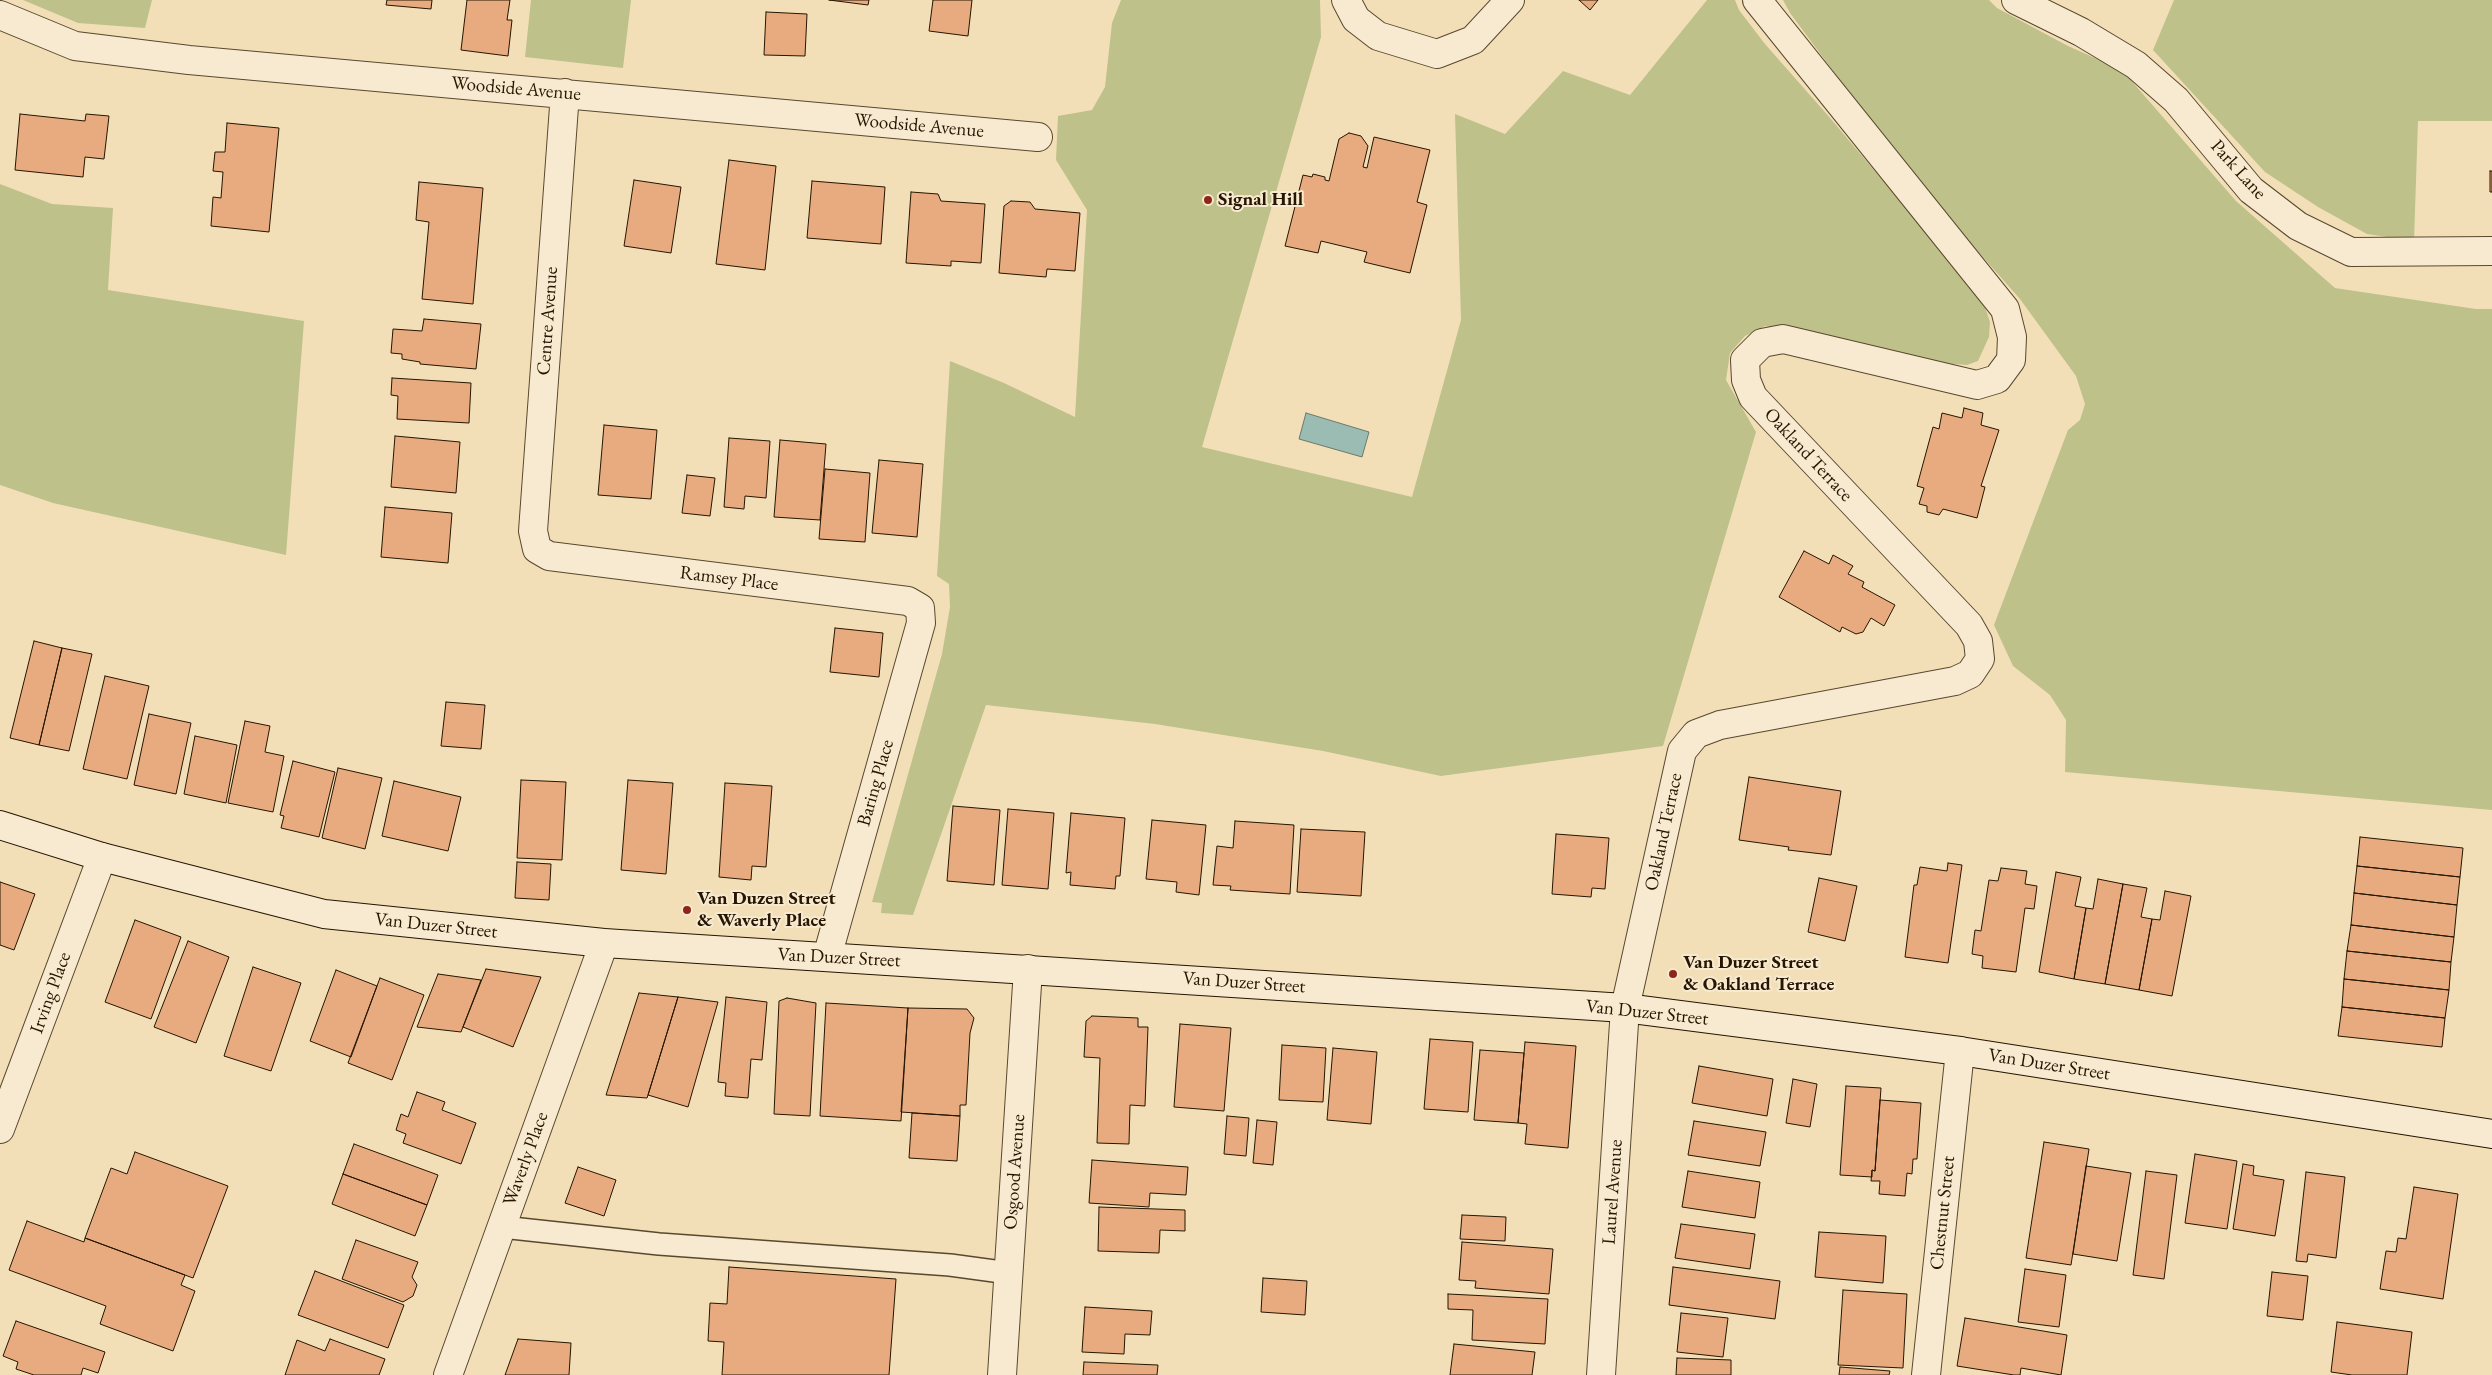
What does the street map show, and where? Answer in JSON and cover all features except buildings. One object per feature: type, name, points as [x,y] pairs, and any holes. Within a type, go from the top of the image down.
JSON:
[{"type":"street","points":[[1346,0],[1356,19],[1378,36],[1437,54],[1473,40],[1510,0]]},
{"type":"street","name":"Oakland Terrace","points":[[1625,1008],[1682,751],[1696,734],[1720,725],[1955,681],[1970,674],[1980,658],[1978,641],[1969,625],[1753,398],[1746,380],[1746,360],[1762,343],[1783,339],[1977,385],[1998,379],[2012,360],[2012,337],[2005,308],[1762,8],[1758,0]]},
{"type":"street","name":"Park Lane","points":[[2016,0],[2081,32],[2136,65],[2176,100],[2251,190],[2298,226],[2351,252],[2492,251]]},
{"type":"street","name":"Woodside Avenue","points":[[0,15],[75,46],[189,60],[1038,137]]},
{"type":"street","name":"Centre Avenue","points":[[538,548],[532,532],[565,93]]},
{"type":"street","name":"Ramsey Place","points":[[538,548],[549,556],[908,601],[920,608]]},
{"type":"street","name":"Baring Place","points":[[827,957],[921,623],[920,608]]},
{"type":"street","name":"Van Duzer Street","points":[[0,825],[102,857],[324,914],[604,943],[1625,1008],[1960,1051],[2492,1134]]},
{"type":"street","name":"Irving Place","points":[[0,1129],[102,857]]},
{"type":"street","name":"Waverly Place","points":[[448,1375],[604,943]]},
{"type":"street","name":"Osgood Avenue","points":[[1002,1375],[1028,969]]},
{"type":"street","name":"Laurel Avenue","points":[[1601,1375],[1625,1008]]},
{"type":"street","name":"Chestnut Street","points":[[1926,1375],[1960,1051]]},
{"type":"lane","points":[[502,1228],[659,1244],[950,1265],[1008,1273]]},
{"type":"green space","points":[[23,0],[152,0],[145,28],[78,23]]},
{"type":"green space","points":[[531,0],[631,0],[623,68],[525,57]]},
{"type":"green space","points":[[1121,0],[1320,0],[1321,37],[1202,447],[1412,497],[1461,320],[1455,114],[1505,134],[1563,71],[1630,95],[1707,0],[1735,0],[1739,10],[1765,44],[1831,119],[1973,288],[1985,307],[1990,322],[1989,337],[1978,361],[1967,365],[1952,364],[1765,326],[1745,336],[1730,353],[1726,380],[1756,432],[1663,746],[1441,776],[1323,751],[1155,724],[986,705],[913,915],[881,913],[882,903],[872,902],[942,654],[950,607],[949,584],[937,576],[950,361],[1004,383],[1075,417],[1087,210],[1056,160],[1058,116],[1092,110],[1105,87],[1112,23]]},
{"type":"green space","points":[[1783,0],[1989,0],[1997,8],[2068,46],[2122,70],[2236,201],[2335,288],[2476,309],[2492,309],[2492,810],[2065,772],[2066,720],[2050,695],[2013,666],[1994,625],[2068,430],[2080,420],[2085,404],[2076,376],[2020,299],[1911,176],[1790,13]]},
{"type":"green space","points":[[2174,0],[2492,0],[2492,121],[2418,121],[2414,241],[2367,234],[2318,207],[2265,172],[2153,50]]},
{"type":"green space","points":[[0,184],[52,204],[113,208],[108,290],[304,321],[286,555],[53,503],[0,485]]},
{"type":"water","points":[[1306,413],[1369,432],[1362,457],[1299,439]]},
{"type":"place","name":"Signal Hill","points":[[1208,200]]},
{"type":"place","name":"Van Duzen Street & Waverly Place","points":[[687,910]]},
{"type":"place","name":"Van Duzer Street & Oakland Terrace","points":[[1673,974]]}]
